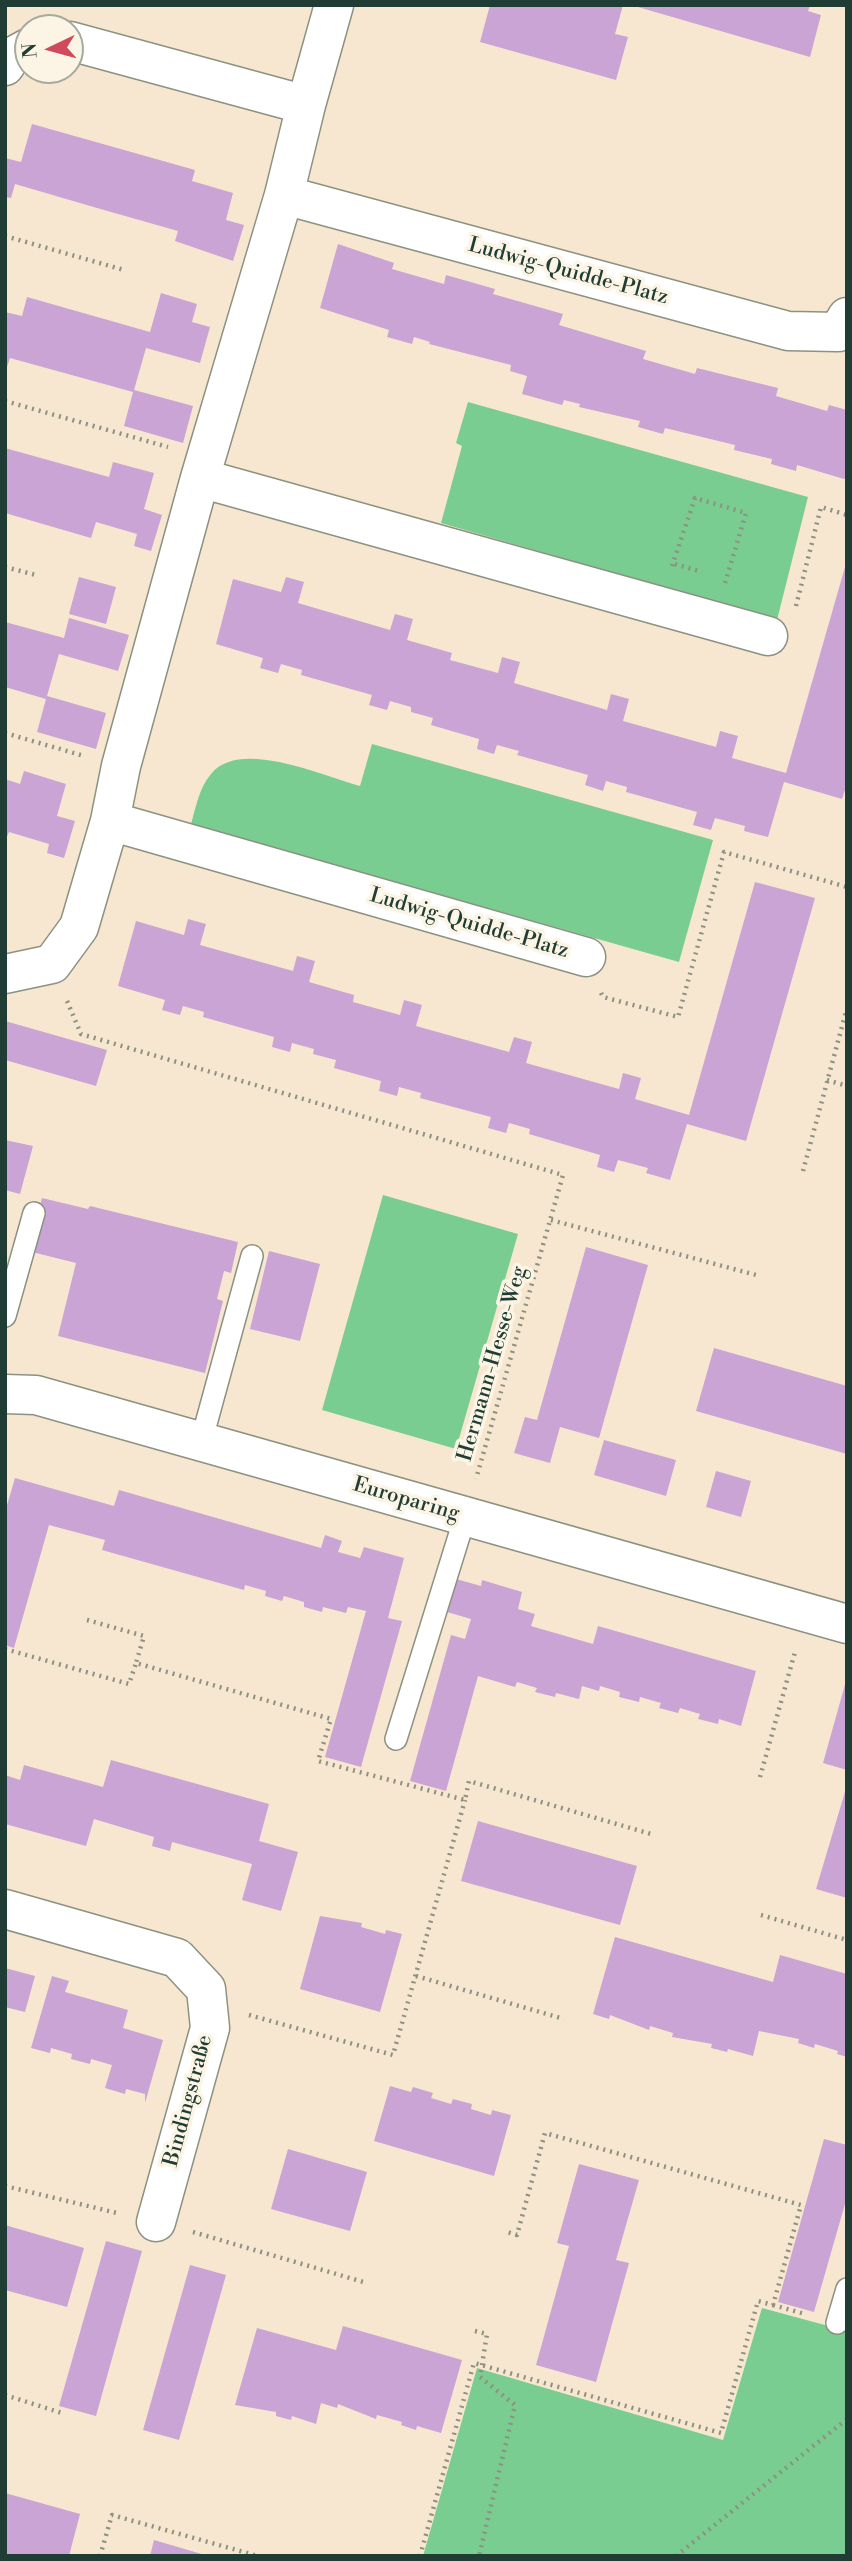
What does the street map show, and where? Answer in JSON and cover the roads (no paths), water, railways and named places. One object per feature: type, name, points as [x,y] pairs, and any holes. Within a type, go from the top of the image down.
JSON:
[{"type":"street","points":[[5,974],[52,964],[79,927],[110,821],[121,766],[202,468],[284,195],[334,5]]},
{"type":"street","points":[[84,42],[306,105]]},
{"type":"street","name":"Ludwig-Quidde-Platz","points":[[284,195],[788,331],[838,331],[847,317]]},
{"type":"street","points":[[202,468],[768,636]]},
{"type":"street","name":"Ludwig-Quidde-Platz","points":[[110,821],[586,957]]},
{"type":"street","name":"Europaring","points":[[5,1394],[36,1395],[847,1624]]},
{"type":"street","name":"Bindingstraße","points":[[5,1909],[177,1958],[206,1989],[210,2028],[156,2222]]},
{"type":"lane","points":[[5,1316],[34,1213]]},
{"type":"lane","points":[[201,1442],[252,1256]]},
{"type":"lane","points":[[396,1739],[465,1517]]},
{"type":"lane","points":[[837,2323],[847,2290]]}]
